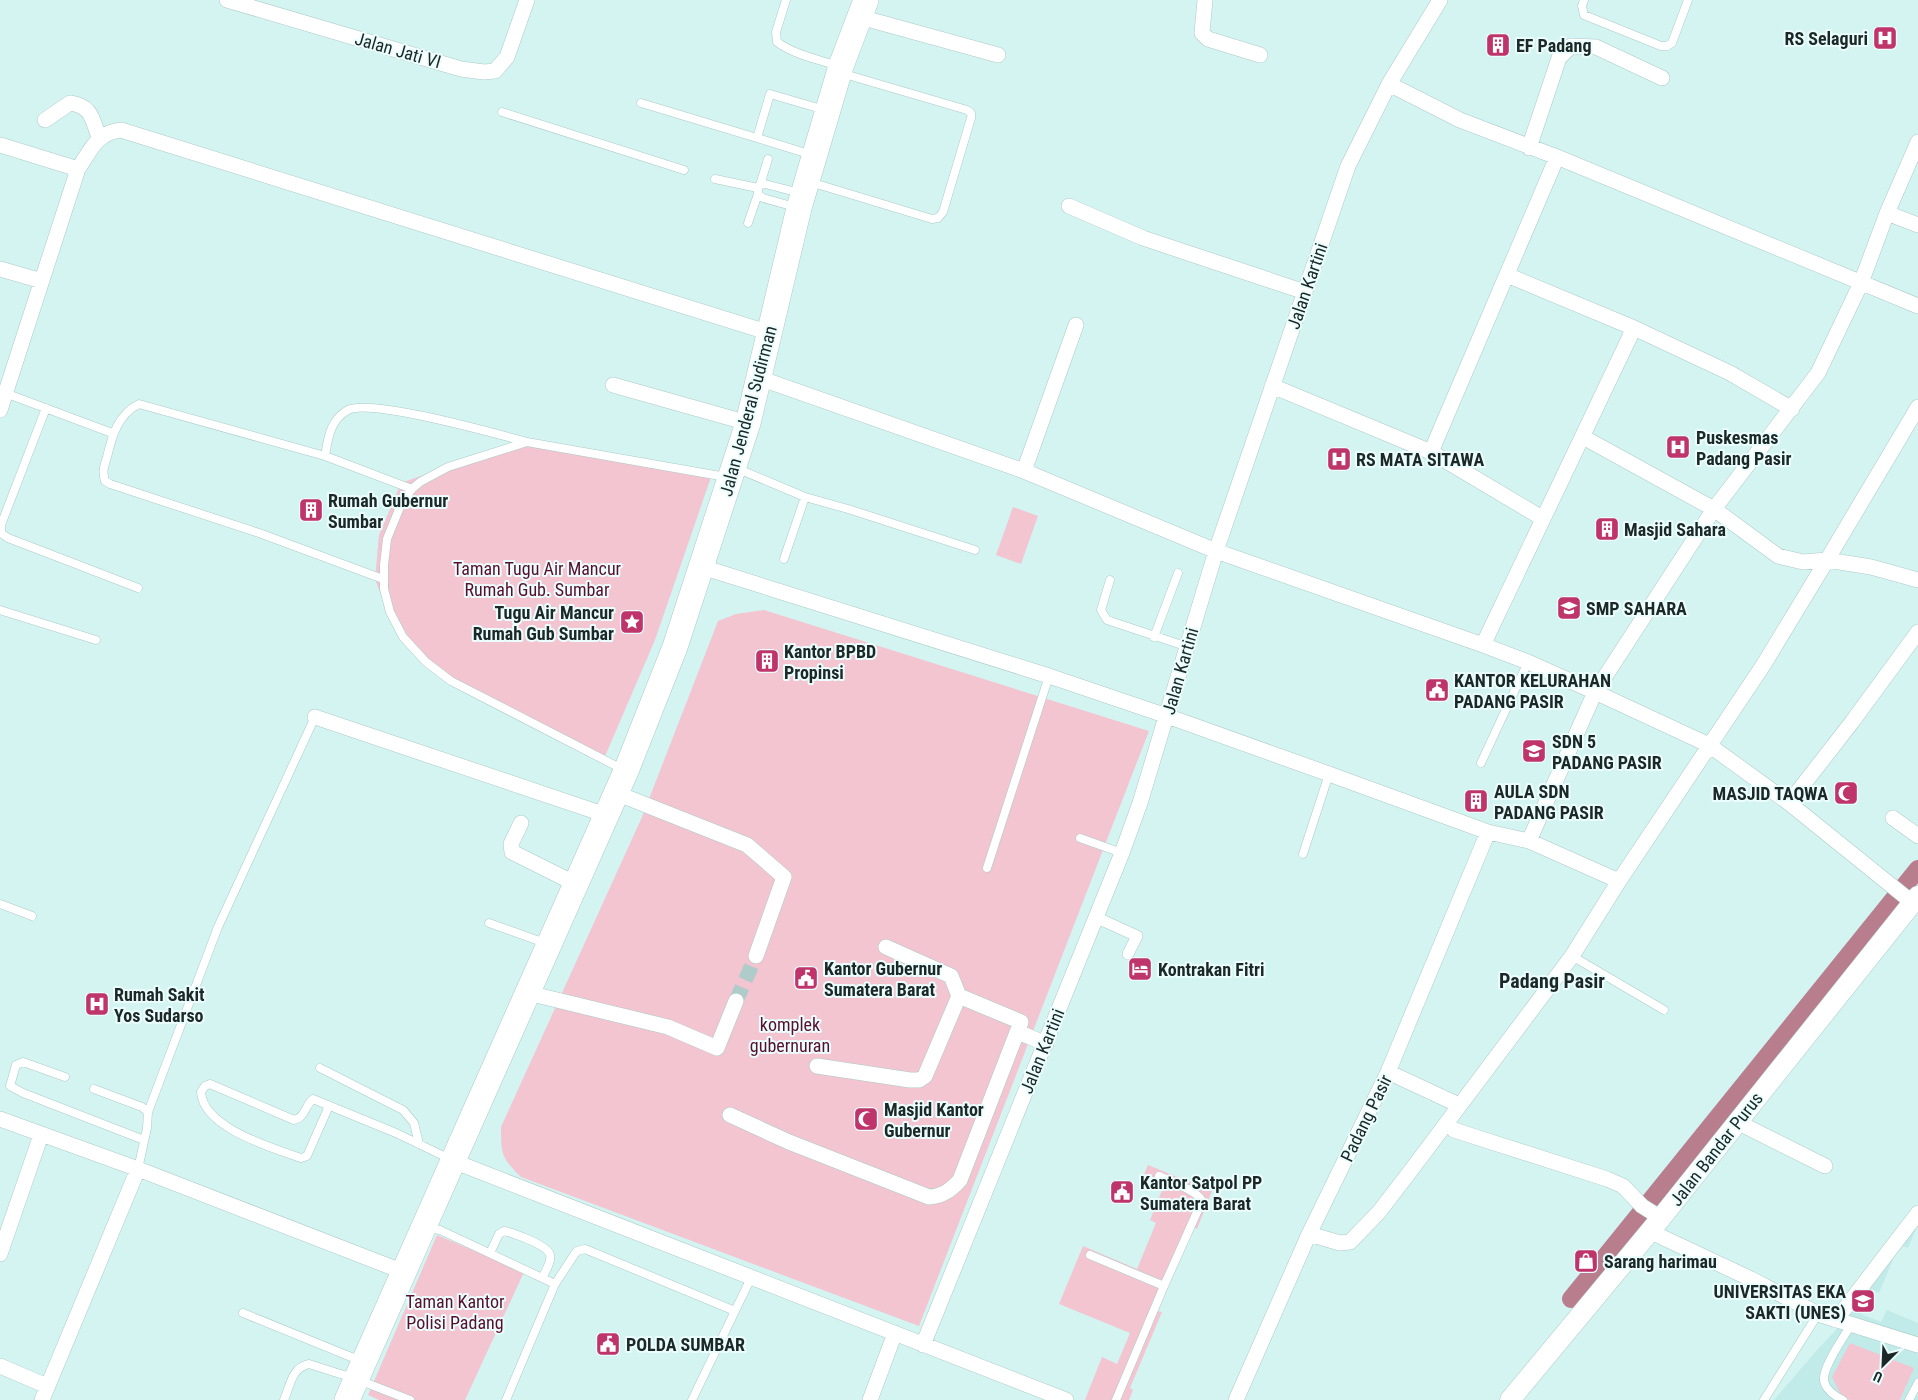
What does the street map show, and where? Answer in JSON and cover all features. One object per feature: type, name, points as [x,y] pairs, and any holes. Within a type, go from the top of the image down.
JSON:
[{"type":"main road","name":"Jalan Jenderal Sudirman","points":[[356,1380],[621,782],[675,648],[748,424],[803,194],[840,70],[862,5]]},
{"type":"street","name":"Jalan Jati VI","points":[[227,0],[461,69],[484,72],[495,70],[508,57],[527,0]]},
{"type":"street","points":[[1205,0],[1202,33],[1208,39],[1260,55]]},
{"type":"street","name":"Jalan Kartini","points":[[923,1345],[1122,853],[1140,803],[1216,551],[1348,166],[1389,84],[1440,0]]},
{"type":"street","points":[[862,5],[998,55]]},
{"type":"street","points":[[1529,148],[1559,58],[1571,46],[1596,47],[1662,78]]},
{"type":"street","points":[[1389,84],[1460,120],[1529,148],[1557,157],[1918,306]]},
{"type":"street","points":[[45,120],[70,103],[81,104],[89,111],[99,137]]},
{"type":"street","points":[[0,410],[3,393],[78,169],[99,137],[110,131],[121,130],[770,333]]},
{"type":"street","points":[[1529,841],[1595,692],[1714,509],[1818,373],[1861,283],[1887,213],[1918,142]]},
{"type":"street","points":[[0,145],[78,169]]},
{"type":"street","points":[[1431,452],[1557,157]]},
{"type":"street","points":[[1069,206],[1144,238],[1305,292]]},
{"type":"street","points":[[1887,213],[1918,226]]},
{"type":"street","points":[[0,269],[42,281]]},
{"type":"street","points":[[1507,275],[1634,328],[1730,373],[1792,409]]},
{"type":"street","points":[[1024,471],[1076,325]]},
{"type":"street","points":[[1483,645],[1634,328]]},
{"type":"street","points":[[759,378],[1024,471],[1216,551],[1483,645],[1528,662],[1595,692],[1709,745],[1789,803],[1890,885],[1911,898]]},
{"type":"street","points":[[613,385],[748,424]]},
{"type":"street","points":[[1272,386],[1431,452],[1542,518]]},
{"type":"street","points":[[1309,1234],[1347,1244],[1353,1240],[1384,1205],[1572,956],[1619,880],[1764,664],[1918,407]]},
{"type":"street","points":[[1583,437],[1714,509],[1778,556],[1803,562],[1827,560],[1871,567],[1918,580]]},
{"type":"street","points":[[702,567],[1049,676],[1167,716],[1488,832],[1529,841],[1619,880]]},
{"type":"street","points":[[1789,803],[1852,722],[1918,632]]},
{"type":"street","points":[[315,717],[606,815]]},
{"type":"street","points":[[621,782],[747,845],[784,877],[756,956]]},
{"type":"street","points":[[1893,818],[1918,836]]},
{"type":"street","points":[[521,823],[511,844],[512,852],[576,884]]},
{"type":"street","name":"Padang Pasir","points":[[1236,1400],[1309,1234],[1388,1072],[1488,832]]},
{"type":"street","name":"Jalan Bandar Purus","points":[[1510,1400],[1651,1217],[1737,1122],[1911,898]]},
{"type":"street","points":[[1095,917],[1136,936],[1128,954]]},
{"type":"street","points":[[730,1115],[789,1142],[929,1197],[949,1191],[960,1180],[1021,1024],[1020,1020],[960,996],[951,976],[886,947]]},
{"type":"street","points":[[528,993],[668,1027],[717,1048],[736,1001]]},
{"type":"street","points":[[817,1066],[919,1080],[925,1076],[960,996]]},
{"type":"street","points":[[1018,1032],[1046,1044]]},
{"type":"street","points":[[1388,1072],[1460,1105]]},
{"type":"street","points":[[0,1119],[404,1272]]},
{"type":"street","points":[[1737,1122],[1825,1166]]},
{"type":"street","points":[[1454,1130],[1607,1178],[1623,1186],[1651,1217],[1751,1279],[1818,1314],[1918,1345]]},
{"type":"street","points":[[0,1254],[41,1134]]},
{"type":"street","points":[[453,1161],[894,1332],[1049,1397],[1066,1400]]},
{"type":"street","points":[[0,1366],[44,1393],[138,1170]]},
{"type":"street","points":[[1836,1320],[1918,1213]]},
{"type":"street","points":[[870,1400],[894,1332]]},
{"type":"lane","points":[[759,189],[765,184],[803,194],[932,219],[938,218],[943,212],[971,118],[971,113],[967,110],[840,70],[785,48],[777,42],[776,32],[786,0]]},
{"type":"lane","points":[[1584,0],[1582,6],[1584,14],[1661,46],[1668,46],[1672,43],[1688,0]]},
{"type":"lane","points":[[757,138],[770,94],[828,110]]},
{"type":"lane","points":[[641,103],[814,155]]},
{"type":"lane","points":[[502,112],[684,170]]},
{"type":"lane","points":[[748,223],[768,160]]},
{"type":"lane","points":[[715,179],[759,189]]},
{"type":"lane","points":[[759,189],[763,198],[803,194]]},
{"type":"lane","points":[[3,393],[112,433]]},
{"type":"lane","points":[[384,579],[259,533],[110,484],[104,480],[102,473],[112,433],[125,414],[139,404],[325,456],[412,489]]},
{"type":"lane","points":[[325,456],[329,435],[336,418],[350,408],[360,407],[404,412],[527,442],[732,473],[975,550]]},
{"type":"lane","points":[[46,408],[1,524],[1,533],[8,538],[138,588]]},
{"type":"lane","points":[[527,442],[448,467],[431,474],[412,489],[397,512],[387,538],[384,579],[386,601],[399,631],[406,641],[436,670],[451,681],[621,782]]},
{"type":"lane","points":[[784,559],[805,497]]},
{"type":"lane","points":[[1154,637],[1178,573]]},
{"type":"lane","points":[[1110,580],[1101,607],[1104,617],[1110,622],[1188,647]]},
{"type":"lane","points":[[0,610],[96,640]]},
{"type":"lane","points":[[1482,763],[1528,662]]},
{"type":"lane","points":[[987,868],[1049,676]]},
{"type":"lane","points":[[138,1170],[147,1128],[148,1112],[218,927],[315,717]]},
{"type":"lane","points":[[1303,854],[1329,774]]},
{"type":"lane","points":[[1080,838],[1122,853]]},
{"type":"lane","points":[[0,904],[32,916]]},
{"type":"lane","points":[[489,922],[549,945]]},
{"type":"lane","points":[[1572,956],[1664,1010]]},
{"type":"lane","points":[[65,1077],[23,1062],[16,1065],[10,1086],[23,1093],[144,1140]]},
{"type":"lane","points":[[320,1068],[403,1110],[414,1123],[419,1144]]},
{"type":"lane","points":[[329,1106],[308,1156],[301,1158],[255,1141],[221,1122],[211,1114],[204,1103],[201,1092],[205,1086],[210,1084],[294,1120],[303,1115],[312,1099],[329,1106],[419,1144],[453,1161]]},
{"type":"lane","points":[[94,1089],[145,1108],[148,1112]]},
{"type":"lane","points":[[1116,1400],[1202,1201],[1194,1193],[1159,1176]]},
{"type":"lane","points":[[424,1226],[440,1230],[555,1284]]},
{"type":"lane","points":[[490,1253],[499,1234],[504,1231],[544,1247],[549,1252],[550,1259],[542,1278]]},
{"type":"lane","points":[[506,1400],[555,1284],[577,1251],[585,1250],[735,1311]]},
{"type":"lane","points":[[1090,1255],[1164,1286]]},
{"type":"lane","points":[[692,1400],[751,1278]]},
{"type":"lane","points":[[243,1313],[356,1380]]},
{"type":"lane","points":[[1764,1400],[1818,1314]]},
{"type":"lane","points":[[1843,1400],[1833,1395],[1824,1380],[1827,1368],[1851,1325]]},
{"type":"lane","points":[[284,1400],[295,1373],[302,1365],[309,1364],[410,1400]]},
{"type":"lane","points":[[1909,1400],[1918,1383]]},
{"type":"shaded area","name":"UNIVERSITAS EKA SAKTI (UNES)","points":[[1918,1224],[1908,1248],[1899,1245],[1879,1293],[1872,1290],[1861,1314],[1881,1322],[1887,1310],[1918,1323],[1918,1400],[1900,1400],[1913,1368],[1842,1397],[1850,1400],[1774,1400],[1850,1315],[1894,1250]]},
{"type":"green space","name":"Taman Tugu Air Mancur Rumah Gub. Sumbar","points":[[519,441],[711,477],[655,640],[603,761],[437,674],[394,629],[375,579],[379,535],[401,483]]},
{"type":"green space","points":[[1013,507],[1038,516],[1021,564],[996,555]]},
{"type":"green space","name":"komplek gubernuran","points":[[764,610],[1149,731],[919,1326],[521,1177],[509,1165],[502,1149],[501,1127],[642,817],[718,621],[736,614]]},
{"type":"green space","points":[[1148,1165],[1212,1191],[1197,1229],[1192,1226],[1157,1311],[1162,1312],[1130,1388],[1133,1390],[1129,1400],[1085,1400],[1102,1357],[1117,1364],[1130,1333],[1059,1304],[1083,1246],[1137,1269],[1156,1223],[1150,1220],[1163,1188],[1142,1179]]},
{"type":"green space","name":"Taman Kantor Polisi Padang","points":[[437,1235],[524,1272],[465,1400],[379,1400],[368,1395]]},
{"type":"green space","name":"UNIVERSITAS EKA SAKTI (UNES)","points":[[1850,1343],[1914,1368],[1900,1400],[1850,1400],[1842,1397],[1832,1377]]},
{"type":"waterway","points":[[1571,1299],[1918,869]]},
{"type":"tunnel","points":[[736,1001],[756,956]]},
{"type":"place","name":"RS Selaguri","points":[[1885,38]]},
{"type":"place","name":"EF Padang","points":[[1498,45]]},
{"type":"place","name":"Puskesmas Padang Pasir","points":[[1678,447]]},
{"type":"place","name":"RS MATA SITAWA","points":[[1339,459]]},
{"type":"place","name":"Rumah Gubernur Sumbar","points":[[311,510]]},
{"type":"place","name":"Masjid Sahara","points":[[1607,529]]},
{"type":"place","name":"SMP SAHARA","points":[[1569,608]]},
{"type":"place","name":"Tugu Air Mancur Rumah Gub Sumbar","points":[[632,622]]},
{"type":"place","name":"Kantor BPBD Propinsi","points":[[767,661]]},
{"type":"place","name":"KANTOR KELURAHAN PADANG PASIR","points":[[1437,690]]},
{"type":"place","name":"SDN 5 PADANG PASIR","points":[[1534,751]]},
{"type":"place","name":"MASJID TAQWA","points":[[1846,793]]},
{"type":"place","name":"AULA SDN PADANG PASIR","points":[[1476,801]]},
{"type":"place","name":"Kontrakan Fitri","points":[[1140,969]]},
{"type":"place","name":"Kantor Gubernur Sumatera Barat","points":[[806,978]]},
{"type":"place","name":"Rumah Sakit Yos Sudarso","points":[[97,1004]]},
{"type":"place","name":"Masjid Kantor Gubernur","points":[[866,1119]]},
{"type":"place","name":"Kantor Satpol PP Sumatera Barat","points":[[1122,1192]]},
{"type":"place","name":"Sarang harimau","points":[[1586,1261]]},
{"type":"place","name":"UNIVERSITAS EKA SAKTI (UNES)","points":[[1863,1301]]},
{"type":"place","name":"POLDA SUMBAR","points":[[608,1344]]},
{"type":"district","name":"Padang Pasir","points":[[1552,981]]}]
